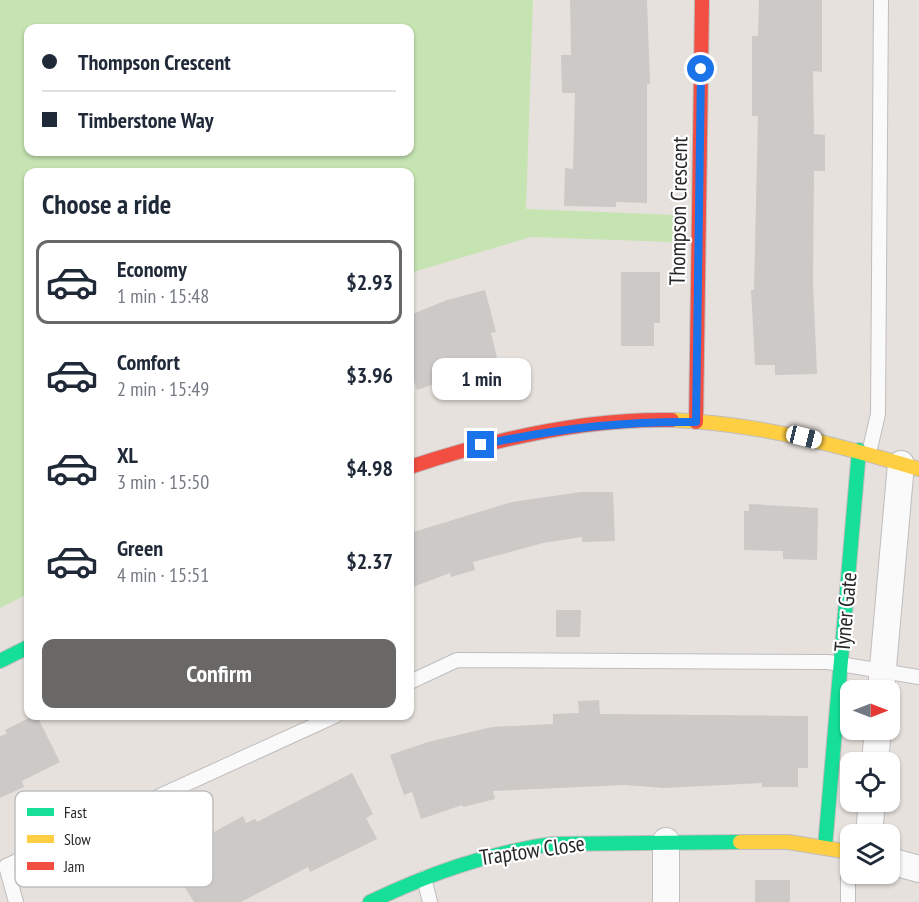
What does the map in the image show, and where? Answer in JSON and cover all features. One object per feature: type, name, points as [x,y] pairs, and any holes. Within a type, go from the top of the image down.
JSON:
[{"type":"street","name":"Thompson Crescent","points":[[696,422],[702,0]]},
{"type":"street","points":[[414,466],[460,449],[569,428],[654,422],[696,422],[745,426],[864,451],[910,466]]},
{"type":"street","name":"Tyner Gate","points":[[825,847],[841,663],[864,451]]},
{"type":"street","name":"Tyner Gate","points":[[882,680],[910,466]]},
{"type":"street","points":[[0,661],[24,649]]},
{"type":"street","name":"Traptow Close","points":[[370,902],[466,859],[516,848],[586,842],[789,842],[840,850]]},
{"type":"street","points":[[666,842],[666,902]]},
{"type":"street","points":[[900,864],[919,869]]},
{"type":"lane","points":[[864,451],[878,414],[881,0]]},
{"type":"lane","points":[[414,680],[457,660],[841,663],[882,680],[919,677]]},
{"type":"lane","points":[[170,791],[326,720]]},
{"type":"lane","points":[[0,853],[16,902]]},
{"type":"lane","points":[[6,866],[15,862]]},
{"type":"lane","points":[[424,876],[430,902]]},
{"type":"lane","points":[[848,884],[848,902]]},
{"type":"green space","points":[[0,0],[533,0],[526,209],[675,215],[673,242],[531,237],[414,272],[414,168],[24,168],[24,596],[0,608]]},
{"type":"building","points":[[570,0],[647,0],[650,84],[647,84],[647,203],[616,202],[616,207],[564,206],[565,168],[573,169],[575,93],[562,93],[561,55],[571,55]]},
{"type":"building","points":[[759,0],[822,0],[822,72],[813,71],[814,134],[825,135],[825,171],[814,171],[813,282],[817,374],[775,375],[775,365],[755,365],[751,290],[754,290],[758,116],[752,116],[752,36],[758,36]]},
{"type":"building","points":[[621,272],[660,272],[660,323],[654,323],[654,346],[621,346]]},
{"type":"building","points":[[485,290],[496,332],[491,333],[498,362],[448,374],[449,379],[417,390],[414,380],[414,313],[447,300]]},
{"type":"building","points":[[581,492],[613,492],[615,541],[582,542],[582,537],[543,543],[473,562],[475,570],[451,577],[450,573],[414,586],[414,532],[512,502]]},
{"type":"building","points":[[749,504],[818,508],[817,560],[783,559],[783,551],[744,550],[744,511],[749,511]]},
{"type":"building","points":[[556,610],[581,610],[580,637],[556,637]]},
{"type":"building","points":[[599,700],[600,714],[808,716],[808,768],[798,768],[798,787],[762,787],[762,783],[664,788],[625,785],[493,791],[495,799],[463,807],[462,805],[421,819],[412,792],[404,795],[390,755],[428,742],[492,727],[553,724],[553,714],[579,713],[578,701]]},
{"type":"building","points":[[25,720],[39,720],[60,762],[22,781],[24,787],[0,798],[0,736],[7,734],[5,730]]},
{"type":"building","points":[[352,773],[373,814],[366,818],[377,839],[310,872],[308,867],[241,902],[194,902],[185,887],[213,887],[213,833],[243,816],[246,823],[255,819],[257,822]]},
{"type":"building","points":[[755,880],[790,880],[790,902],[755,902]]},
{"type":"traffic: fast","points":[[825,847],[859,450]]},
{"type":"traffic: fast","points":[[0,661],[24,649]]},
{"type":"traffic: fast","points":[[370,902],[414,882],[459,866],[504,853],[552,844],[740,842]]},
{"type":"traffic: slow","points":[[672,420],[766,430],[919,469]]},
{"type":"traffic: slow","points":[[740,842],[788,842],[840,850]]},
{"type":"traffic: jam","points":[[696,422],[702,0]]},
{"type":"traffic: jam","points":[[414,466],[506,439],[539,432],[605,423],[672,420]]},
{"type":"route","points":[[481,445],[569,428],[654,422],[696,422],[701,69]]}]
